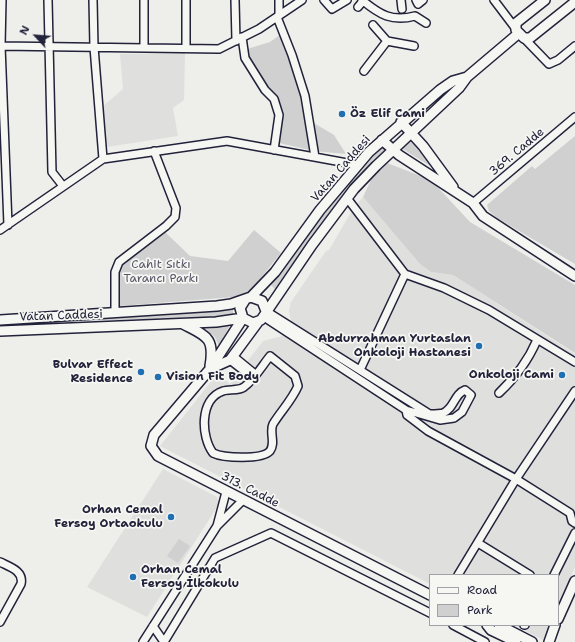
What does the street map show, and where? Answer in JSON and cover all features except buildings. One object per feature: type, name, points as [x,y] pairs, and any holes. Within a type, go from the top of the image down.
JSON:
[{"type":"main road","points":[[545,0],[516,23],[515,27],[524,38],[530,38],[575,2]]},
{"type":"main road","name":"Vatan Caddesi","points":[[0,331],[216,322],[243,318],[249,322],[262,317],[274,302],[312,244],[347,198],[376,166],[412,134],[459,88],[467,77],[519,33]]},
{"type":"main road","name":"Vatan Caddesi","points":[[0,320],[217,306],[248,298],[275,272],[320,210],[358,165],[382,140],[401,122],[446,86],[467,77]]},
{"type":"main road","points":[[401,122],[456,191]]},
{"type":"main road","points":[[382,140],[394,150],[472,203],[483,216],[575,276]]},
{"type":"main road","points":[[243,318],[240,308],[248,298],[262,301],[262,317]]},
{"type":"main road","name":"313. Cadde","points":[[210,369],[231,358],[262,317]]},
{"type":"main road","name":"313. Cadde","points":[[243,318],[210,369],[154,435],[151,446],[158,456],[226,492],[429,594]]},
{"type":"main road","points":[[180,323],[202,334],[210,340],[213,351],[210,369]]},
{"type":"main road","points":[[559,617],[575,581]]},
{"type":"main road","points":[[488,626],[491,630],[506,639],[516,642]]},
{"type":"main road","points":[[501,626],[532,642]]},
{"type":"main road","points":[[548,640],[555,626]]},
{"type":"street","points":[[2,0],[1,46],[8,225]]},
{"type":"street","points":[[48,0],[52,172],[63,186]]},
{"type":"street","points":[[93,0],[94,47],[103,159]]},
{"type":"street","points":[[144,0],[144,48]]},
{"type":"street","points":[[186,0],[186,48]]},
{"type":"street","points":[[235,0],[239,39],[245,58],[265,90],[274,99],[279,115],[274,150]]},
{"type":"street","points":[[279,0],[278,16],[305,96],[315,157]]},
{"type":"street","points":[[1,46],[219,49],[278,16],[302,0]]},
{"type":"street","points":[[324,0],[332,9],[342,1]]},
{"type":"street","points":[[358,7],[363,0],[392,18],[402,20],[415,16],[426,23]]},
{"type":"street","points":[[401,0],[402,9]]},
{"type":"street","points":[[416,0],[418,4],[423,0]]},
{"type":"street","points":[[494,0],[519,33],[549,64],[558,60],[575,46]]},
{"type":"street","points":[[373,25],[387,41],[414,46]]},
{"type":"street","points":[[364,71],[387,41]]},
{"type":"street","name":"369. Cadde","points":[[472,203],[575,118]]},
{"type":"street","points":[[0,230],[103,159],[227,141],[358,165]]},
{"type":"street","points":[[116,312],[115,272],[119,262],[166,226],[175,217],[176,208],[154,151]]},
{"type":"street","points":[[347,198],[405,274],[444,288],[488,310],[575,362]]},
{"type":"street","points":[[360,370],[405,274]]},
{"type":"street","points":[[262,317],[360,370],[440,420]]},
{"type":"street","points":[[262,317],[406,410],[440,420],[454,418],[462,412],[471,395],[469,392],[461,392],[449,409],[443,413],[430,414]]},
{"type":"street","points":[[499,393],[514,379],[530,356],[537,340]]},
{"type":"street","points":[[270,356],[295,376],[298,386],[272,427],[273,444],[270,451],[264,454],[229,458],[221,457],[213,453],[206,439],[205,410],[215,396],[222,392],[243,388],[254,376],[270,356]]},
{"type":"street","points":[[231,358],[254,376]]},
{"type":"street","points":[[459,574],[516,480],[575,391]]},
{"type":"street","points":[[406,410],[407,415],[428,430],[516,480],[570,513],[572,521],[575,523]]},
{"type":"street","points":[[217,526],[226,492]]},
{"type":"street","points":[[142,642],[217,526],[242,500]]},
{"type":"street","points":[[152,626],[164,642],[215,558],[271,533],[429,612]]},
{"type":"street","points":[[554,574],[575,533]]},
{"type":"street","points":[[478,543],[528,574]]},
{"type":"street","points":[[0,562],[17,571],[22,579],[21,584],[0,622]]},
{"type":"street","points":[[455,626],[485,642]]},
{"type":"shaded area","points":[[185,53],[184,100],[173,108],[178,136],[107,147],[102,107],[123,89],[120,54]]},
{"type":"shaded area","points":[[363,197],[420,264],[431,272],[453,275],[575,354],[575,567],[559,604],[559,574],[429,574],[429,583],[160,446],[217,374],[230,384],[263,341],[282,336],[291,321],[289,311],[291,302],[326,251],[329,250],[354,207]]},
{"type":"shaded area","points":[[163,469],[217,497],[219,504],[147,617],[87,587]]},
{"type":"shaded area","points":[[516,626],[550,626],[543,640]]},
{"type":"green space","points":[[281,34],[293,67],[307,119],[334,135],[346,154],[314,151],[279,143],[282,117],[276,97],[248,58],[247,49],[270,42]]},
{"type":"green space","points":[[575,136],[575,264],[497,218],[489,211],[487,205],[532,166],[535,169]]},
{"type":"green space","points":[[409,140],[436,168],[435,169],[401,148]]},
{"type":"green space","points":[[382,145],[388,150],[365,170],[353,184],[277,291],[271,285],[335,199]]},
{"type":"green space","points":[[387,163],[431,180],[470,222],[575,285],[575,353],[453,275],[431,272],[420,264],[363,197],[371,180]]},
{"type":"green space","name":"Cahit Sıtkı Tarancı Parkı","points":[[254,230],[281,253],[251,290],[234,297],[120,306],[119,272],[123,262],[165,232],[190,256],[228,261]]},
{"type":"green space","points":[[233,308],[233,316],[82,321],[0,326],[79,319],[212,311]]},
{"type":"green space","points":[[193,326],[229,327],[219,346],[215,337],[210,333]]},
{"type":"green space","points":[[179,539],[190,546],[178,563],[167,556]]},
{"type":"place","name":"Öz Elif Cami","points":[[342,114]]},
{"type":"place","name":"Abdurrahman Yurtaslan Onkoloji Hastanesi","points":[[479,346]]},
{"type":"place","name":"Bulvar Effect Residence","points":[[141,372]]},
{"type":"place","name":"Onkoloji Cami","points":[[562,375]]},
{"type":"place","name":"Vision Fit Body","points":[[158,377]]},
{"type":"place","name":"Orhan Cemal Fersoy Ortaokulu","points":[[171,517]]},
{"type":"place","name":"Orhan Cemal Fersoy İlkokulu","points":[[133,577]]}]
